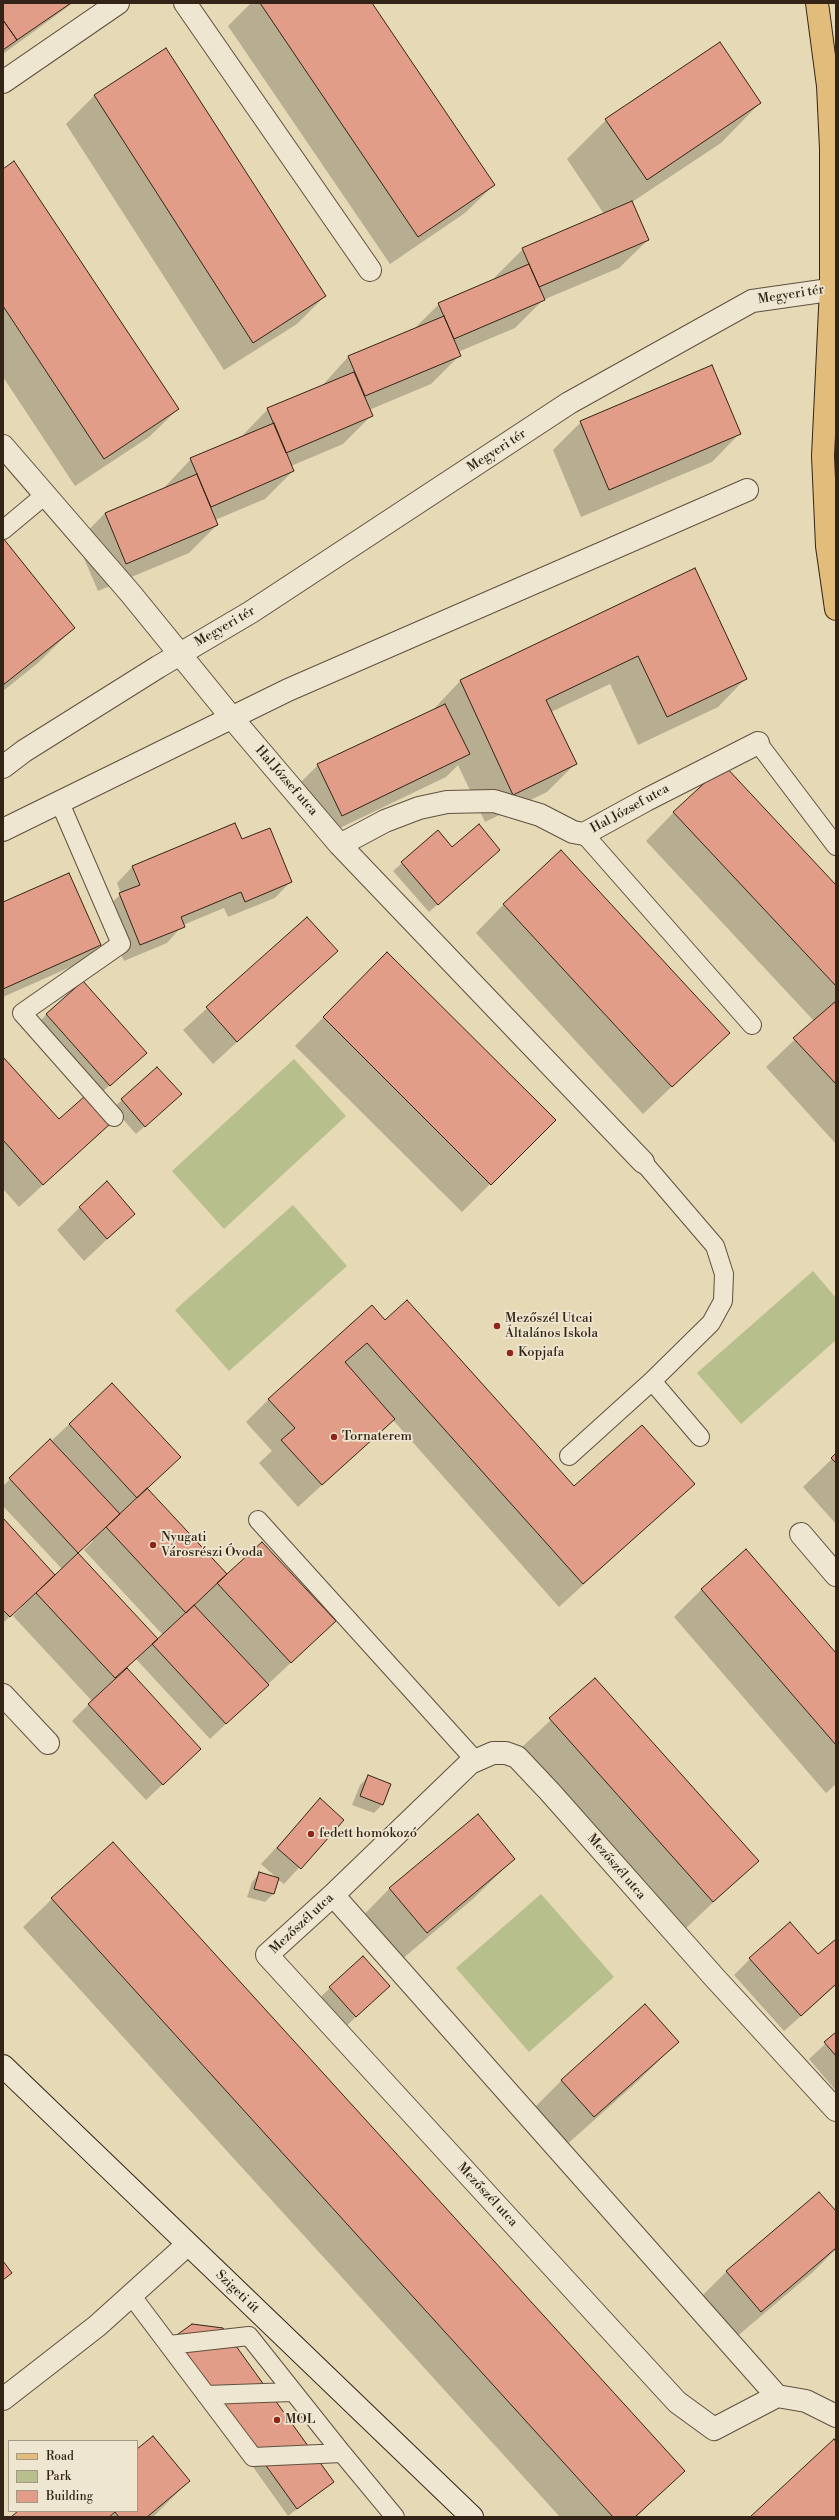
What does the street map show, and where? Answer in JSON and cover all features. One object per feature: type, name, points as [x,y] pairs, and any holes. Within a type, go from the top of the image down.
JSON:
[{"type":"main road","points":[[817,3],[828,86],[831,149],[833,289],[823,456],[827,546],[836,609]]},
{"type":"street","points":[[3,82],[118,3]]},
{"type":"street","points":[[185,3],[370,270]]},
{"type":"street","name":"Megyeri tér","points":[[3,767],[24,751],[180,654],[251,612],[569,403],[752,301],[833,289]]},
{"type":"street","points":[[3,446],[180,654]]},
{"type":"street","points":[[3,830],[288,690],[747,490]]},
{"type":"street","name":"Megyeri tér","points":[[180,654],[232,718]]},
{"type":"street","name":"Hal József utca","points":[[232,718],[340,845],[644,1162]]},
{"type":"street","name":"Hal József utca","points":[[340,845],[385,821],[419,808],[447,802],[494,801],[540,815],[573,832],[584,834],[652,796],[758,743]]},
{"type":"street","points":[[801,1534],[836,1575]]},
{"type":"street","points":[[3,1695],[48,1743]]},
{"type":"street","name":"Mezőszél utca","points":[[777,2396],[714,2429],[677,2402],[267,1955],[333,1895],[470,1763],[493,1753],[506,1753],[517,1757],[550,1792],[710,1972],[836,2110]]},
{"type":"street","points":[[333,1895],[777,2396],[806,2401],[836,2416]]},
{"type":"street","name":"Szigeti út","points":[[3,2066],[187,2245],[472,2517]]},
{"type":"street","points":[[3,2399],[97,2326],[187,2245]]},
{"type":"lane","points":[[3,530],[45,495]]},
{"type":"lane","points":[[758,743],[836,846]]},
{"type":"lane","points":[[60,803],[122,944],[22,1012],[114,1117]]},
{"type":"lane","points":[[584,834],[752,1025]]},
{"type":"lane","points":[[569,1456],[652,1381],[711,1323],[723,1300],[724,1274],[714,1246],[644,1162]]},
{"type":"lane","points":[[652,1381],[700,1437]]},
{"type":"lane","points":[[258,1520],[475,1760]]},
{"type":"lane","points":[[131,2296],[253,2457],[342,2453]]},
{"type":"lane","points":[[169,2345],[249,2336],[292,2392],[395,2517]]},
{"type":"lane","points":[[206,2395],[292,2392]]},
{"type":"green space","points":[[294,1059],[346,1116],[224,1229],[172,1171]]},
{"type":"green space","points":[[293,1205],[347,1266],[229,1371],[175,1310]]},
{"type":"green space","points":[[813,1271],[836,1298],[836,1340],[741,1424],[697,1373]]},
{"type":"green space","points":[[541,1894],[614,1977],[529,2052],[456,1968]]},
{"type":"building","points":[[3,3],[71,3],[17,40],[3,20]]},
{"type":"building","points":[[260,3],[372,3],[495,185],[418,237]]},
{"type":"building","points":[[3,20],[17,40],[3,50]]},
{"type":"building","points":[[720,42],[761,103],[647,180],[605,119]]},
{"type":"building","points":[[166,48],[326,296],[253,343],[94,95]]},
{"type":"building","points":[[14,161],[179,409],[104,459],[3,306],[3,169]]},
{"type":"building","points":[[632,201],[649,240],[539,287],[522,248]]},
{"type":"building","points":[[529,264],[545,300],[454,339],[438,303]]},
{"type":"building","points":[[444,316],[461,356],[365,396],[348,356]]},
{"type":"building","points":[[712,365],[741,434],[609,490],[580,421]]},
{"type":"building","points":[[354,372],[373,416],[286,453],[267,408]]},
{"type":"building","points":[[274,423],[294,471],[211,507],[190,458]]},
{"type":"building","points":[[197,474],[218,525],[126,564],[105,513]]},
{"type":"building","points":[[3,538],[75,628],[3,685]]},
{"type":"building","points":[[695,568],[747,679],[667,717],[638,656],[546,700],[577,764],[513,795],[460,680]]},
{"type":"building","points":[[445,704],[470,754],[342,816],[317,764]]},
{"type":"building","points":[[724,765],[836,885],[836,986],[673,812]]},
{"type":"building","points":[[235,823],[242,839],[270,828],[292,882],[245,902],[241,892],[181,917],[185,927],[140,945],[119,893],[140,885],[132,866]]},
{"type":"building","points":[[479,824],[500,850],[438,905],[401,862],[438,830],[452,847]]},
{"type":"building","points":[[561,850],[730,1033],[672,1087],[503,904]]},
{"type":"building","points":[[69,873],[101,945],[3,989],[3,902]]},
{"type":"building","points":[[307,917],[338,951],[237,1042],[206,1007]]},
{"type":"building","points":[[387,952],[556,1120],[491,1185],[323,1017]]},
{"type":"building","points":[[83,981],[147,1053],[110,1086],[46,1014]]},
{"type":"building","points":[[836,1001],[836,1084],[793,1038]]},
{"type":"building","points":[[3,1057],[59,1119],[85,1096],[110,1124],[43,1185],[3,1140]]},
{"type":"building","points":[[157,1067],[182,1094],[145,1127],[121,1099]]},
{"type":"building","points":[[107,1181],[135,1214],[107,1239],[79,1207]]},
{"type":"building","points":[[407,1300],[574,1486],[642,1425],[695,1484],[583,1584],[367,1343],[345,1362],[395,1419],[322,1485],[281,1440],[295,1428],[268,1399],[372,1305],[385,1320]]},
{"type":"building","points":[[112,1383],[181,1457],[137,1498],[69,1424]]},
{"type":"building","points":[[50,1439],[120,1514],[78,1553],[9,1478]]},
{"type":"building","points":[[836,1453],[836,1463],[831,1458]]},
{"type":"building","points":[[147,1488],[227,1574],[186,1613],[106,1527]]},
{"type":"building","points":[[3,1518],[55,1575],[10,1617],[3,1610]]},
{"type":"building","points":[[262,1542],[336,1621],[291,1663],[217,1583]]},
{"type":"building","points":[[746,1549],[836,1653],[836,1745],[701,1589]]},
{"type":"building","points":[[78,1553],[158,1639],[115,1678],[36,1593]]},
{"type":"building","points":[[194,1605],[269,1685],[226,1724],[152,1644]]},
{"type":"building","points":[[127,1668],[201,1749],[163,1785],[88,1704]]},
{"type":"building","points":[[595,1678],[759,1861],[713,1902],[549,1718]]},
{"type":"building","points":[[368,1775],[391,1784],[383,1805],[360,1796]]},
{"type":"building","name":"fedett homokozó","points":[[320,1798],[344,1820],[301,1869],[277,1848]]},
{"type":"building","points":[[478,1814],[515,1859],[427,1933],[389,1888]]},
{"type":"building","points":[[113,1842],[685,2471],[635,2517],[613,2517],[51,1898]]},
{"type":"building","points":[[259,1872],[279,1878],[274,1894],[254,1889]]},
{"type":"building","points":[[790,1922],[818,1954],[836,1939],[836,1984],[801,2016],[749,1958]]},
{"type":"building","points":[[363,1956],[390,1986],[356,2017],[329,1987]]},
{"type":"building","points":[[645,2004],[679,2042],[594,2117],[561,2080]]},
{"type":"building","points":[[836,2032],[836,2056],[824,2042]]},
{"type":"building","points":[[819,2192],[836,2211],[836,2248],[761,2312],[726,2271]]},
{"type":"building","points":[[3,2261],[12,2273],[3,2280]]},
{"type":"building","points":[[192,2324],[223,2328],[334,2482],[297,2509],[174,2337]]},
{"type":"building","points":[[153,2436],[190,2481],[147,2517],[119,2517],[115,2512],[138,2512],[138,2448]]},
{"type":"building","points":[[834,2439],[836,2442],[836,2517],[750,2517]]},
{"type":"building","points":[[17,2512],[115,2512],[109,2517],[11,2517]]},
{"type":"place","name":"Mezőszél Utcai Általános Iskola","points":[[497,1326]]},
{"type":"place","name":"Kopjafa","points":[[510,1353]]},
{"type":"place","name":"Tornaterem","points":[[334,1437]]},
{"type":"place","name":"Nyugati Városrészi Óvoda","points":[[153,1545]]},
{"type":"place","name":"fedett homokozó","points":[[311,1834]]},
{"type":"place","name":"MOL","points":[[277,2420]]}]
